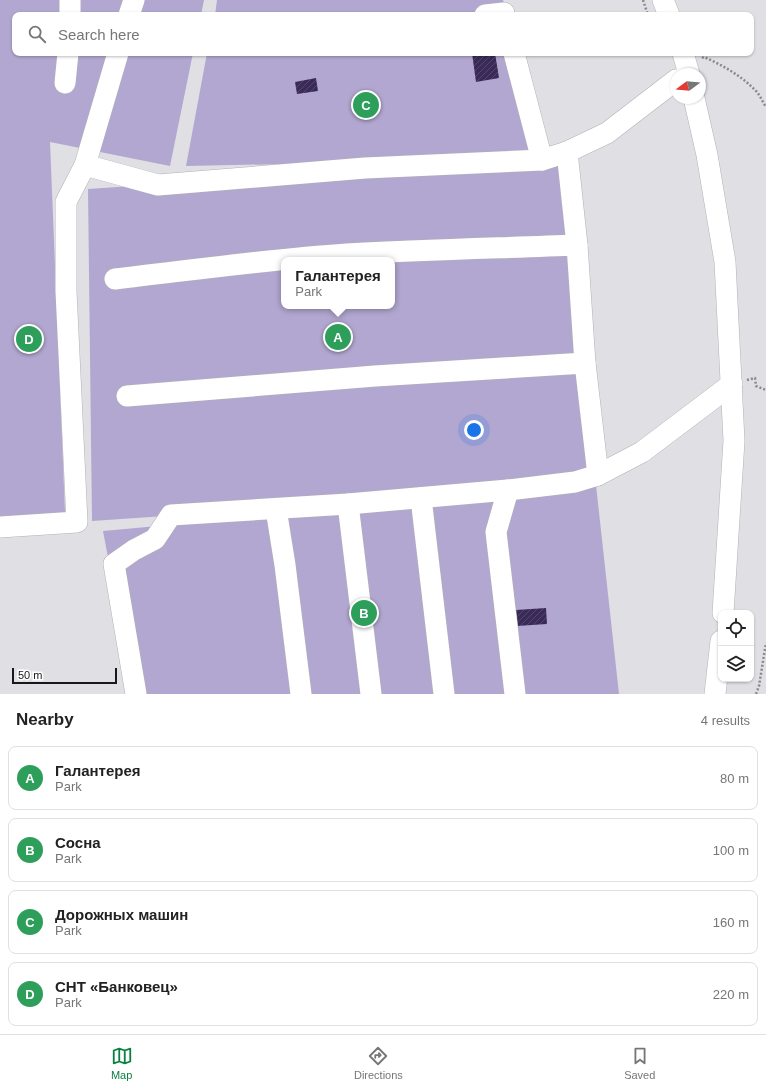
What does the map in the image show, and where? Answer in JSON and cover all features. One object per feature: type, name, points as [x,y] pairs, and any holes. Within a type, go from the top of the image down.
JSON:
[{"type":"street","points":[[70,0],[70,12]]},
{"type":"street","points":[[130,12],[134,0]]},
{"type":"street","points":[[663,0],[668,12]]},
{"type":"street","points":[[65,83],[68,56]]},
{"type":"street","points":[[0,527],[77,522],[66,291],[66,202],[85,165],[117,56]]},
{"type":"street","points":[[515,56],[542,160]]},
{"type":"street","points":[[85,165],[158,185],[365,168],[542,160],[567,152],[607,133],[670,80]]},
{"type":"street","points":[[695,104],[707,155],[725,262],[732,384],[734,441],[723,610]]},
{"type":"street","points":[[567,152],[577,245],[585,363],[598,475]]},
{"type":"street","points":[[310,257],[347,254],[577,245]]},
{"type":"street","points":[[115,279],[247,262],[281,259]]},
{"type":"street","points":[[127,396],[375,376],[585,363]]},
{"type":"street","points":[[136,694],[114,564],[134,550],[155,539],[171,515],[348,504],[508,490],[574,482],[598,475],[642,452],[732,384]]},
{"type":"street","points":[[508,490],[496,532],[515,694]]},
{"type":"street","points":[[421,498],[444,694]]},
{"type":"street","points":[[348,504],[371,694]]},
{"type":"street","points":[[276,509],[285,565],[301,694]]},
{"type":"street","points":[[714,694],[720,646]]},
{"type":"path","points":[[643,0],[647,12]]},
{"type":"path","points":[[685,68],[704,58],[719,64],[739,76],[755,89],[766,107]]},
{"type":"path","points":[[756,694],[759,686],[766,643]]},
{"type":"shaded area","points":[[0,0],[204,0],[202,12],[12,12],[12,56],[192,56],[170,166],[50,142],[65,512],[0,519]]},
{"type":"shaded area","points":[[217,0],[503,0],[507,12],[215,12]]},
{"type":"shaded area","points":[[206,56],[520,56],[550,158],[576,156],[596,485],[619,694],[134,694],[103,531],[570,488],[92,521],[88,189],[536,159],[186,166]]},
{"type":"building","points":[[472,56],[495,56],[499,78],[476,82]]},
{"type":"building","points":[[316,78],[318,91],[297,94],[295,82]]},
{"type":"building","points":[[546,608],[547,624],[517,626],[516,610]]},
{"type":"place","name":"Дорожных машин","points":[[366,105]]},
{"type":"place","name":"Галантерея","points":[[338,337]]},
{"type":"place","name":"СНТ «Банковец»","points":[[29,339]]},
{"type":"place","name":"Сосна","points":[[364,613]]}]
